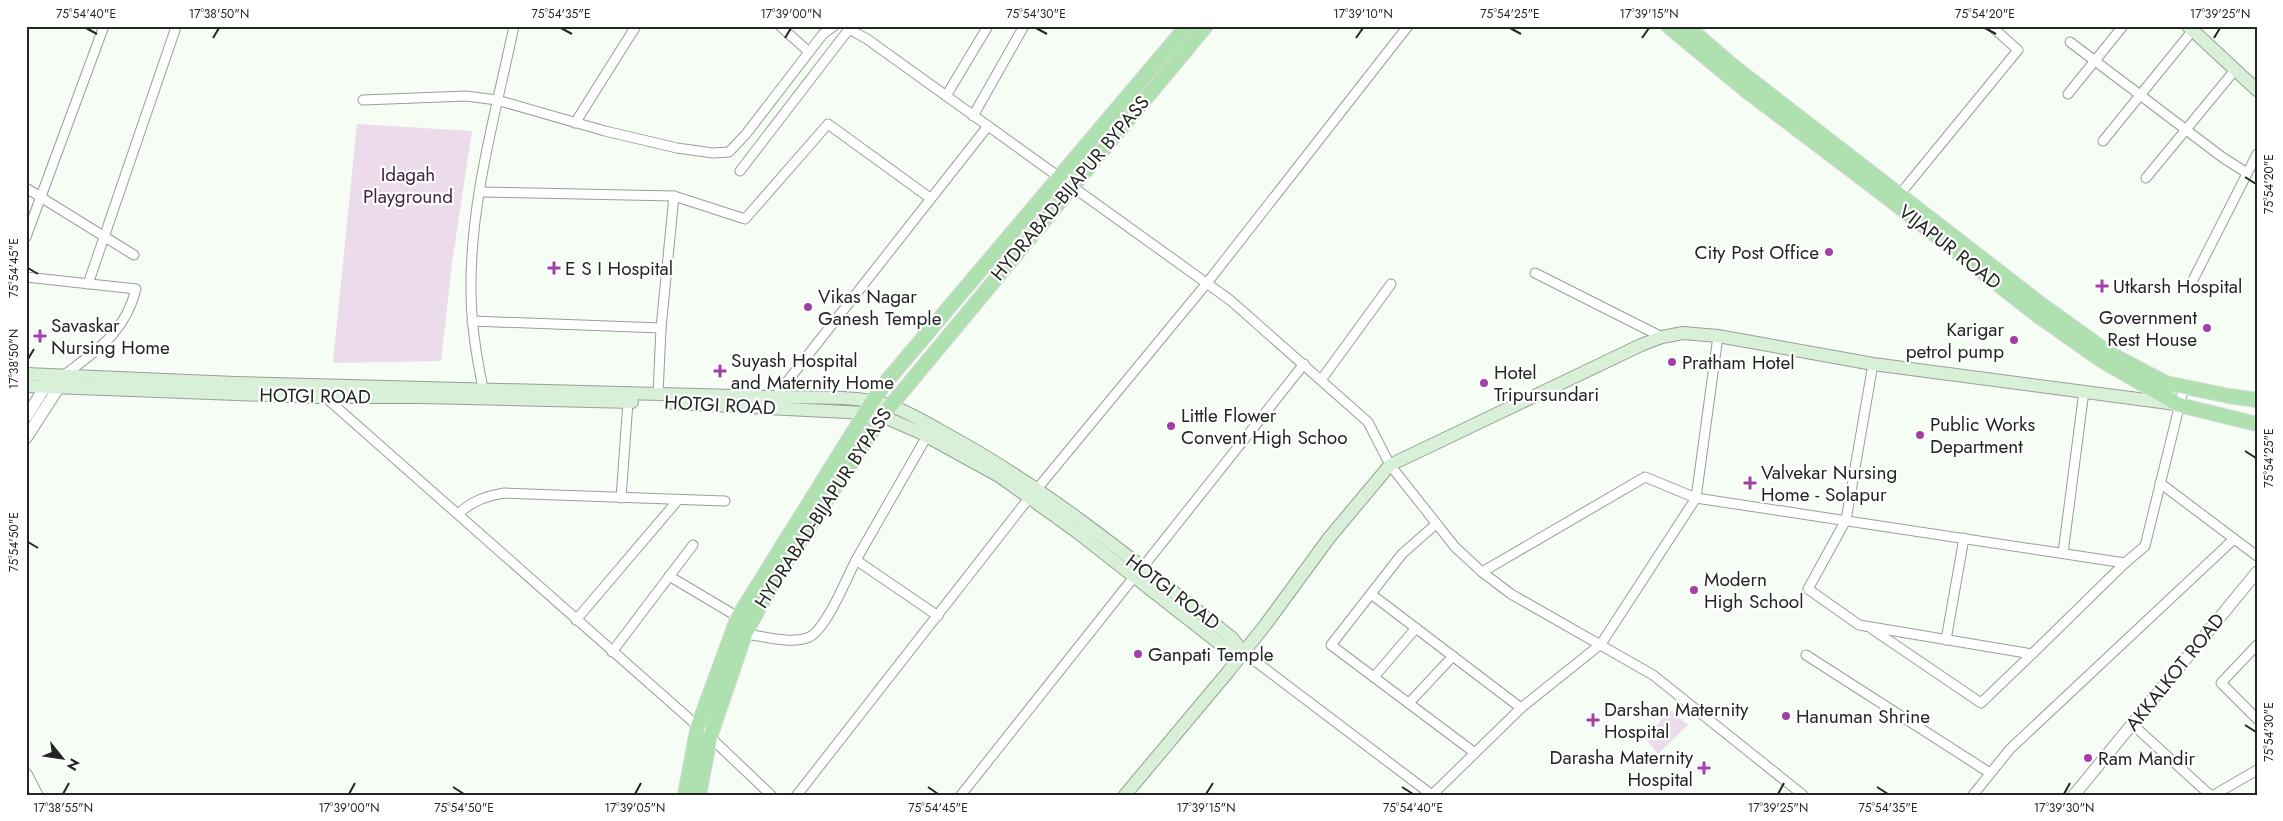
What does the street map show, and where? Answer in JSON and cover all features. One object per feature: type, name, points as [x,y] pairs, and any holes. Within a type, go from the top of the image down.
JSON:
[{"type":"main road","points":[[685,795],[698,726],[738,617],[869,407],[886,382],[1187,26]]},
{"type":"main road","name":"HYDRABAD-BIJAPUR BYPASS","points":[[699,795],[710,737],[745,634],[777,575],[885,410],[1206,26]]},
{"type":"main road","name":"VIJAPUR ROAD","points":[[1668,26],[1748,92],[1888,198],[2037,315],[2101,360],[2179,404],[2257,424]]},
{"type":"main road","name":"VIJAPUR ROAD","points":[[1693,28],[1740,71],[2042,306],[2109,353],[2166,383],[2257,400]]},
{"type":"main road","points":[[2190,28],[2257,90]]},
{"type":"main road","points":[[1125,795],[1244,652],[1329,538],[1390,465],[1640,345],[1662,337],[1682,333],[1718,336],[1873,364],[2179,404]]},
{"type":"main road","name":"HOTGI ROAD","points":[[26,374],[55,381],[326,397],[422,397],[869,407]]},
{"type":"main road","name":"HOTGI ROAD","points":[[26,386],[55,381],[235,382],[483,388],[775,397],[885,410],[922,421],[986,457],[1138,573],[1224,647],[1244,652]]},
{"type":"main road","name":"HOTGI ROAD","points":[[885,410],[927,436],[1033,493]]},
{"type":"street","points":[[26,237],[104,26]]},
{"type":"street","points":[[483,388],[473,335],[470,289],[475,224],[497,100],[514,26]]},
{"type":"street","points":[[575,123],[636,26]]},
{"type":"street","points":[[780,26],[809,52]]},
{"type":"street","points":[[363,100],[466,96],[497,100],[575,123],[677,148],[713,153],[729,152],[746,134],[823,34],[834,26]]},
{"type":"street","points":[[839,26],[867,39],[1230,300],[1368,422],[1390,465],[1455,548],[1482,572],[1511,594],[1653,675],[1804,795]]},
{"type":"street","points":[[946,96],[988,26]]},
{"type":"street","points":[[973,116],[1024,26]]},
{"type":"street","points":[[797,795],[1033,493],[1207,283],[1408,26]]},
{"type":"street","points":[[1900,194],[2018,50],[1991,26]]},
{"type":"street","points":[[2068,94],[2124,26]]},
{"type":"street","points":[[2103,141],[2190,28]]},
{"type":"street","points":[[740,171],[849,29]]},
{"type":"street","points":[[88,284],[175,30]]},
{"type":"street","points":[[2070,42],[2094,62],[2247,173]]},
{"type":"street","points":[[2146,178],[2235,70]]},
{"type":"street","points":[[480,192],[674,196],[745,219],[828,124],[930,198]]},
{"type":"street","points":[[775,397],[988,126]]},
{"type":"street","points":[[2194,280],[2257,154]]},
{"type":"street","points":[[26,188],[134,255]]},
{"type":"street","points":[[658,394],[661,328],[674,196]]},
{"type":"street","points":[[1535,273],[1662,337]]},
{"type":"street","points":[[26,277],[136,289],[131,309],[116,332],[95,351],[55,381],[26,418]]},
{"type":"street","points":[[1321,380],[1391,284]]},
{"type":"street","points":[[472,321],[661,328]]},
{"type":"street","points":[[1244,652],[1432,795],[1521,708],[1601,644],[1696,498],[1718,336]]},
{"type":"street","points":[[961,795],[1304,364]]},
{"type":"street","points":[[1873,364],[1846,520],[1808,589],[1859,625],[2032,654]]},
{"type":"street","points":[[26,438],[55,381]]},
{"type":"street","points":[[1869,627],[1981,703],[2125,563],[2146,546],[2184,387]]},
{"type":"street","points":[[2063,553],[2084,391]]},
{"type":"street","points":[[326,397],[612,652],[698,726],[771,795]]},
{"type":"street","points":[[621,498],[628,402]]},
{"type":"street","points":[[745,634],[796,640],[809,638],[815,634],[825,620],[856,560],[927,436]]},
{"type":"street","points":[[1482,572],[1645,477],[1696,498],[2125,563]]},
{"type":"street","points":[[2160,483],[2257,556]]},
{"type":"street","points":[[458,514],[468,505],[487,496],[504,493],[725,501]]},
{"type":"street","points":[[576,620],[678,500]]},
{"type":"street","points":[[1436,524],[1402,554],[1331,645],[1475,753]]},
{"type":"street","points":[[1946,640],[1964,538]]},
{"type":"street","points":[[1973,795],[2010,749],[2234,539]]},
{"type":"street","points":[[612,652],[693,545]]},
{"type":"street","points":[[856,560],[938,616]]},
{"type":"street","points":[[669,576],[738,617]]},
{"type":"street","name":"AKKALKOT ROAD","points":[[2074,795],[2255,578]]},
{"type":"street","points":[[1371,594],[1521,708]]},
{"type":"street","points":[[1374,677],[1416,628]]},
{"type":"street","points":[[2257,645],[2221,683],[2257,719]]},
{"type":"street","points":[[1806,655],[1990,773]]},
{"type":"street","points":[[1409,703],[1453,656]]},
{"type":"street","points":[[2132,724],[2210,795]]},
{"type":"street","points":[[2214,795],[2257,770]]},
{"type":"street","points":[[26,774],[37,795]]},
{"type":"green space","name":"Idagah Playground","points":[[357,124],[472,131],[452,263],[441,361],[333,363]]},
{"type":"green space","points":[[1670,710],[1688,725],[1658,754],[1645,738]]},
{"type":"place","name":"City Post Office","points":[[1829,252]]},
{"type":"place","name":"E S I Hospital","points":[[554,268]]},
{"type":"place","name":"Utkarsh Hospital","points":[[2102,286]]},
{"type":"place","name":"Vikas Nagar Ganesh Temple","points":[[808,307]]},
{"type":"place","name":"Government Rest House","points":[[2207,328]]},
{"type":"place","name":"Savaskar Nursing Home","points":[[40,336]]},
{"type":"place","name":"Karigar petrol pump","points":[[2014,340]]},
{"type":"place","name":"Pratham Hotel","points":[[1672,362]]},
{"type":"place","name":"Suyash Hospital and Maternity Home","points":[[720,371]]},
{"type":"place","name":"Hotel Tripursundari","points":[[1484,383]]},
{"type":"place","name":"Little Flower Convent High Schoo","points":[[1171,426]]},
{"type":"place","name":"Public Works Department","points":[[1920,435]]},
{"type":"place","name":"Valvekar Nursing Home - Solapur","points":[[1750,483]]},
{"type":"place","name":"Modern High School","points":[[1694,590]]},
{"type":"place","name":"Ganpati Temple","points":[[1138,654]]},
{"type":"place","name":"Hanuman Shrine","points":[[1786,716]]},
{"type":"place","name":"Darshan Maternity Hospital","points":[[1593,720]]},
{"type":"place","name":"Ram Mandir","points":[[2088,758]]},
{"type":"place","name":"Darasha Maternity Hospital","points":[[1704,768]]}]
